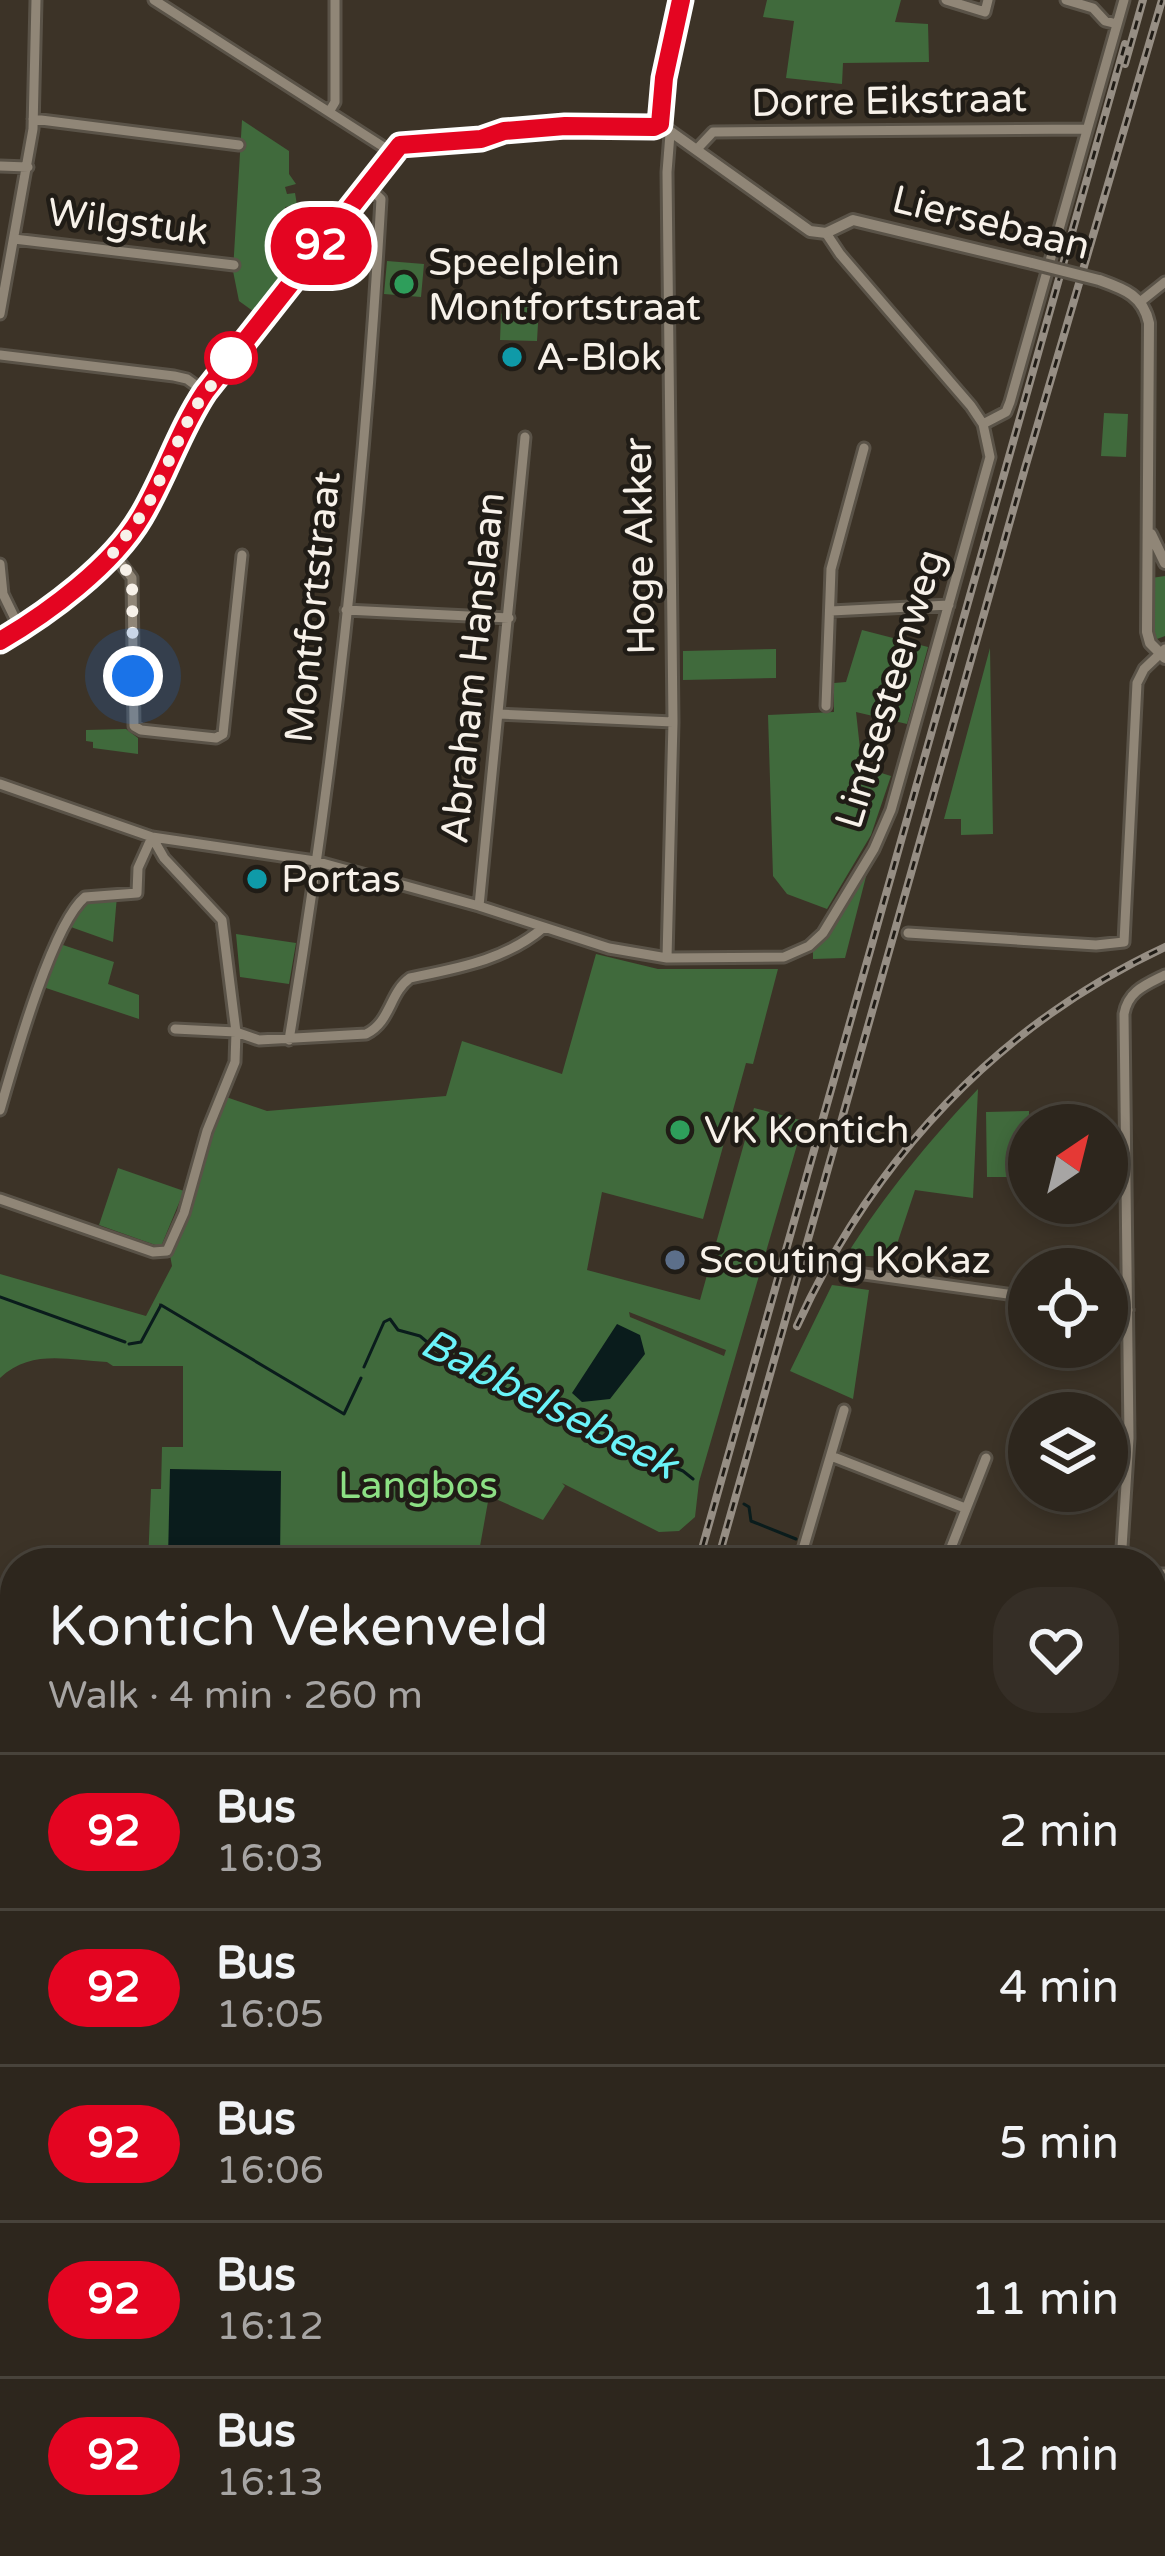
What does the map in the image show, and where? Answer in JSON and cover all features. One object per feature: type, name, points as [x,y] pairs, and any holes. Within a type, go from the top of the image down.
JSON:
[{"type":"street","points":[[0,311],[34,118],[36,0]]},
{"type":"street","points":[[154,0],[393,153]]},
{"type":"street","points":[[329,112],[335,102],[335,0]]},
{"type":"street","points":[[0,641],[113,553],[146,509],[178,434],[205,392],[403,143],[481,139],[504,131],[565,126],[645,128],[660,124],[680,0]]},
{"type":"street","points":[[946,0],[985,12],[988,0]]},
{"type":"street","points":[[1066,0],[1093,8],[1105,21],[1117,24]]},
{"type":"street","points":[[983,424],[1006,412],[1124,0]]},
{"type":"street","points":[[34,118],[238,145]]},
{"type":"street","name":"Liersebaan","points":[[660,124],[810,231],[826,233],[853,220],[1099,280],[1124,289],[1140,302]]},
{"type":"street","name":"Dorre Eikstraat","points":[[698,148],[713,132],[1087,129]]},
{"type":"street","name":"Hoge Akker","points":[[667,958],[673,722],[670,134]]},
{"type":"street","points":[[0,166],[28,167]]},
{"type":"street","name":"Montfortstraat","points":[[289,1040],[346,610],[381,207],[381,197],[368,186]]},
{"type":"street","name":"Liersebaan","points":[[826,233],[983,424],[990,457]]},
{"type":"street","name":"Wilgstuk","points":[[14,238],[234,266]]},
{"type":"street","points":[[908,933],[1096,945],[1124,941],[1137,683],[1163,653],[1147,632],[1148,323],[1140,302],[1165,282]]},
{"type":"street","points":[[0,355],[174,376],[190,380],[205,392]]},
{"type":"street","name":"Abraham Hanslaan","points":[[479,906],[525,436]]},
{"type":"street","points":[[826,706],[831,569],[865,448]]},
{"type":"street","name":"Lintsesteenweg","points":[[667,958],[784,957],[808,946],[825,930],[884,829],[990,457]]},
{"type":"street","points":[[1147,563],[1164,558],[1150,531]]},
{"type":"street","points":[[113,553],[132,578],[133,724],[141,730],[215,739],[223,734],[242,555]]},
{"type":"street","points":[[0,564],[3,594],[20,629]]},
{"type":"street","points":[[831,611],[949,604]]},
{"type":"street","points":[[346,610],[509,618]]},
{"type":"street","points":[[499,714],[673,722]]},
{"type":"street","points":[[0,784],[152,837],[315,861],[609,948],[667,958]]},
{"type":"street","points":[[0,1199],[153,1252],[167,1251],[176,1235],[206,1132],[235,1062],[236,1032],[222,920],[164,858],[152,837]]},
{"type":"street","points":[[0,1110],[26,1020],[70,916],[85,897],[137,893],[138,868],[152,837]]},
{"type":"street","points":[[175,1029],[236,1032],[259,1040],[366,1034],[377,1029],[401,984],[410,978],[477,964],[527,942],[544,927]]},
{"type":"street","points":[[1128,1248],[1126,1001],[1165,974]]},
{"type":"street","points":[[857,1273],[1008,1295]]},
{"type":"street","points":[[1122,1548],[1129,1438],[1128,1310]]},
{"type":"street","points":[[803,1548],[844,1410]]},
{"type":"street","points":[[831,1456],[965,1508]]},
{"type":"street","points":[[950,1548],[986,1458]]},
{"type":"green space","points":[[767,0],[901,0],[895,22],[928,24],[929,62],[843,63],[842,84],[786,78],[794,21],[763,17]]},
{"type":"green space","points":[[242,120],[289,151],[289,174],[296,184],[285,187],[287,194],[295,193],[297,205],[285,207],[291,226],[333,221],[260,316],[239,301],[233,271]]},
{"type":"green space","name":"Speelplein Montfortstraat","points":[[387,261],[424,264],[421,297],[384,294]]},
{"type":"green space","points":[[511,304],[539,306],[537,341],[500,340],[501,314]]},
{"type":"green space","points":[[1104,413],[1128,414],[1126,457],[1101,456]]},
{"type":"green space","points":[[1165,576],[1165,636],[1157,639],[1150,633],[1151,578]]},
{"type":"green space","points":[[862,630],[928,647],[907,724],[856,712],[862,767],[891,776],[871,835],[827,909],[787,894],[773,876],[768,715],[834,712],[834,683],[846,682]]},
{"type":"green space","points":[[990,648],[993,834],[961,835],[961,819],[944,819]]},
{"type":"green space","points":[[776,649],[776,678],[683,680],[683,651]]},
{"type":"green space","points":[[126,729],[138,738],[138,754],[93,748],[93,742],[86,741],[86,730]]},
{"type":"green space","points":[[869,865],[845,958],[813,959],[813,951],[829,934]]},
{"type":"green space","points":[[117,896],[113,942],[68,926],[82,902]]},
{"type":"green space","points":[[236,934],[296,943],[289,984],[240,977]]},
{"type":"green space","points":[[60,944],[114,962],[108,984],[139,995],[139,1019],[43,987]]},
{"type":"green space","name":"Langbos","points":[[596,954],[658,969],[778,969],[753,1064],[746,1063],[703,1219],[602,1192],[587,1270],[700,1300],[754,1108],[804,1121],[699,1482],[695,1517],[679,1531],[659,1532],[562,1483],[565,1486],[543,1520],[489,1496],[480,1548],[149,1548],[151,1489],[161,1489],[162,1447],[183,1447],[183,1366],[113,1366],[50,1358],[24,1363],[0,1378],[0,1274],[146,1316],[172,1266],[170,1255],[187,1219],[226,1097],[267,1111],[446,1096],[462,1041],[562,1074]],"holes":[[[159,1303],[343,1414],[159,1305]],[[629,1312],[726,1350],[724,1356],[630,1317]]]},
{"type":"green space","points":[[978,1089],[973,1198],[915,1190],[893,1256],[846,1256],[908,1169]]},
{"type":"green space","points":[[1008,1111],[1008,1177],[987,1177],[986,1112]]},
{"type":"green space","points":[[118,1168],[184,1191],[162,1244],[99,1225]]},
{"type":"green space","points":[[832,1285],[869,1290],[853,1399],[790,1371]]},
{"type":"shaded area","points":[[617,1324],[640,1335],[645,1354],[610,1399],[582,1402],[572,1393]]},
{"type":"shaded area","points":[[170,1469],[281,1471],[280,1548],[168,1548]]},
{"type":"waterway","name":"Babbelsebeek","points":[[0,1297],[125,1342]]},
{"type":"waterway","name":"Babbelsebeek","points":[[129,1344],[141,1342],[161,1305],[344,1414],[361,1378]]},
{"type":"waterway","name":"Babbelsebeek","points":[[364,1367],[384,1322],[390,1319],[398,1330],[420,1336],[447,1359],[693,1479]]},
{"type":"waterway","name":"Babbelsebeek","points":[[744,1504],[751,1521],[796,1539]]},
{"type":"railway","points":[[1125,64],[1143,0]]},
{"type":"railway","points":[[721,1548],[1162,0]]},
{"type":"railway","points":[[702,1548],[1125,44]]},
{"type":"railway","points":[[797,1326],[863,1207],[947,1103],[1048,1016],[1165,947]]},
{"type":"bus line","name":"92","points":[[0,641],[56,603],[126,538],[146,509],[178,434],[205,392],[400,145],[565,126],[645,128],[660,124],[664,78],[681,0]]},
{"type":"place","name":"Speelplein Montfortstraat","points":[[404,284]]},
{"type":"place","name":"A-Blok","points":[[512,357]]},
{"type":"place","name":"Portas","points":[[257,879]]},
{"type":"place","name":"VK Kontich","points":[[680,1130]]},
{"type":"place","name":"Scouting KoKaz","points":[[675,1260]]},
{"type":"route","points":[[133,676],[132,578],[113,553],[146,509],[178,434],[239,348],[231,358]]}]
